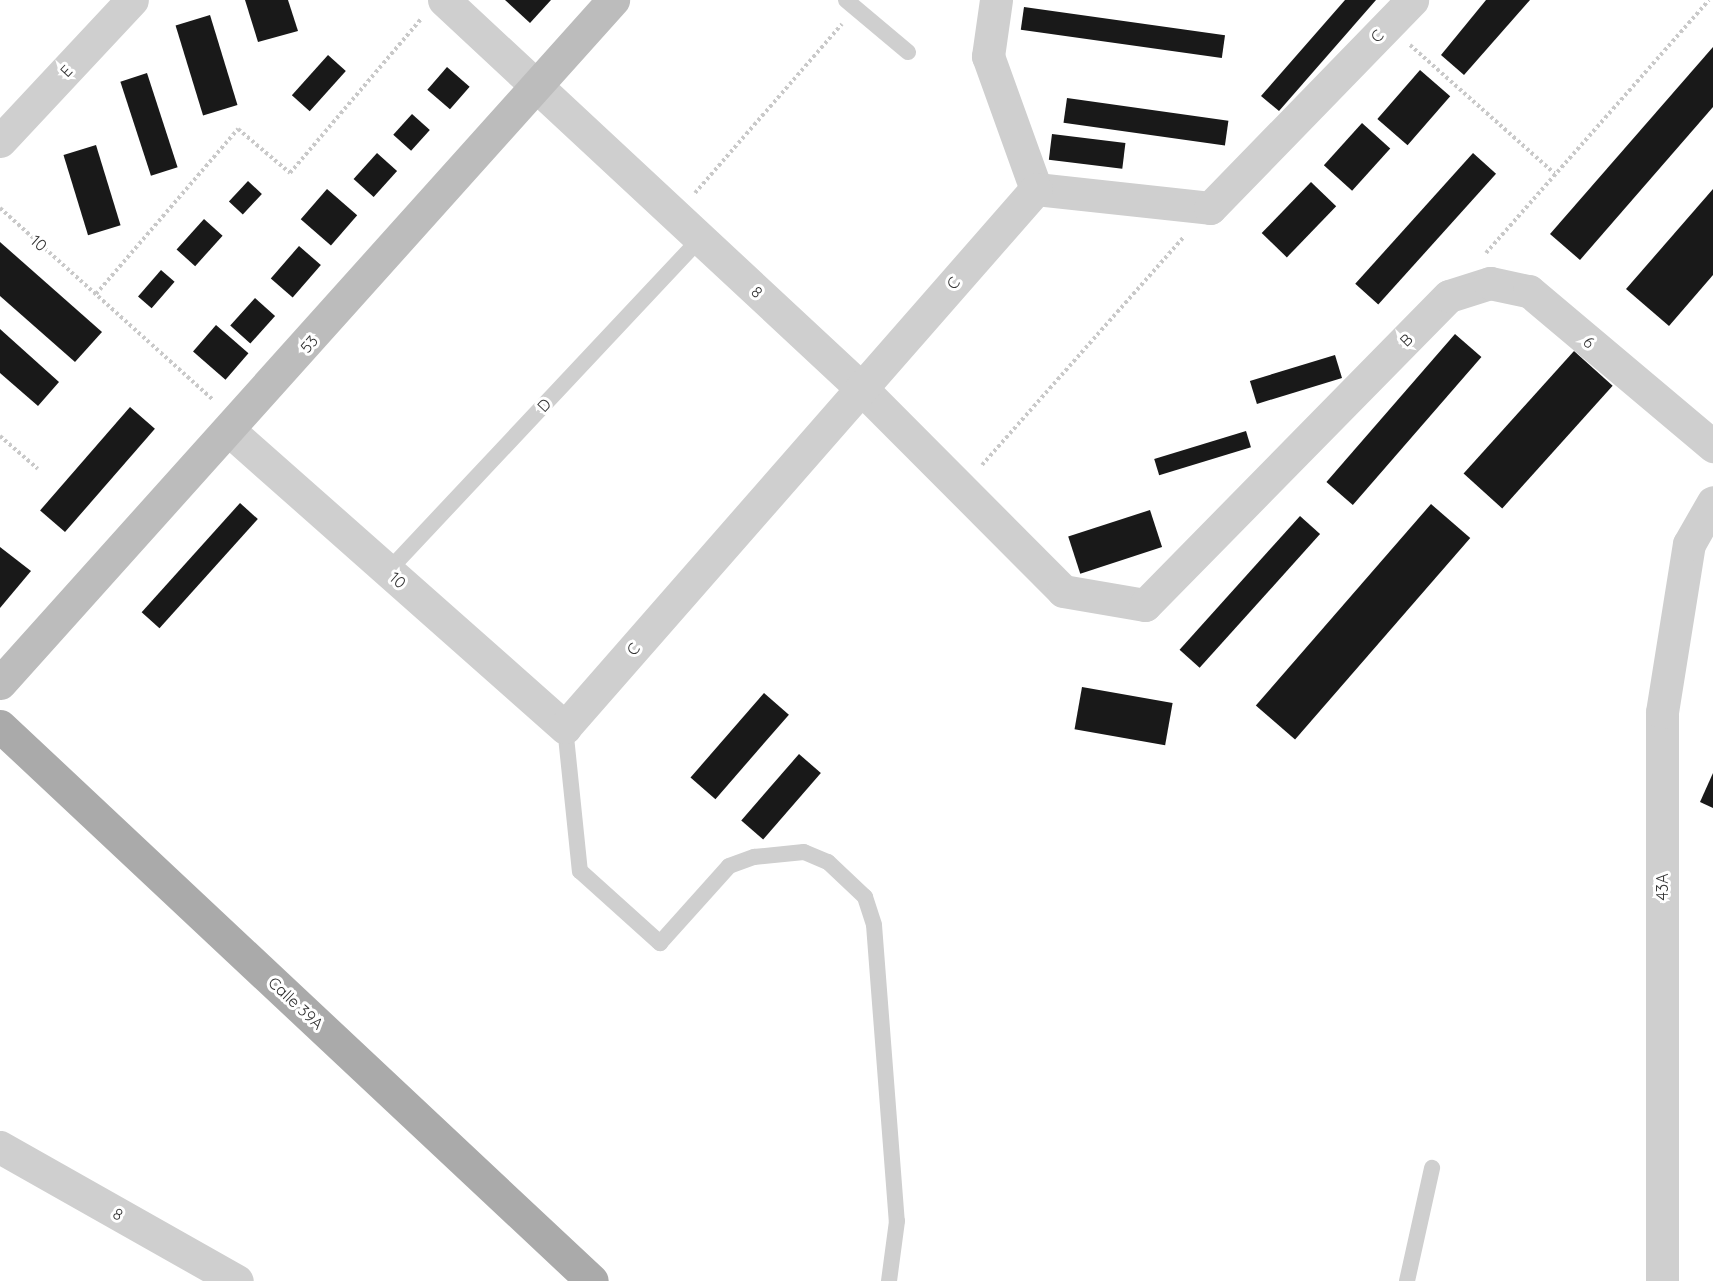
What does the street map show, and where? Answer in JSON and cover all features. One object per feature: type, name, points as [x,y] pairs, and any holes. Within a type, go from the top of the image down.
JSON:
[{"type":"main road","name":"Calle 39A","points":[[0,726],[592,1281]]},
{"type":"street","name":"E","points":[[0,141],[132,0]]},
{"type":"street","name":"53","points":[[0,683],[235,428],[613,0]]},
{"type":"street","points":[[996,0],[988,56],[1036,189],[1210,208]]},
{"type":"street","name":"C","points":[[1210,208],[1412,0]]},
{"type":"street","name":"8","points":[[437,5],[537,84],[677,214],[861,388],[959,490],[1063,591]]},
{"type":"street","name":"C","points":[[565,727],[1036,189]]},
{"type":"street","name":"6","points":[[1449,296],[1490,282],[1529,291],[1713,446]]},
{"type":"street","name":"B","points":[[1063,591],[1144,605],[1449,296]]},
{"type":"street","name":"10","points":[[235,428],[388,571],[565,727]]},
{"type":"street","name":"43A","points":[[1662,1281],[1662,712],[1689,544],[1713,502]]},
{"type":"street","name":"8","points":[[0,1147],[237,1281]]},
{"type":"lane","points":[[850,5],[908,52]]},
{"type":"lane","name":"D","points":[[388,571],[700,238]]},
{"type":"lane","points":[[565,727],[580,871],[660,943],[729,866],[754,856],[804,852],[828,862],[865,897],[874,924],[897,1221],[889,1281]]},
{"type":"lane","points":[[1407,1281],[1432,1168]]},
{"type":"path","points":[[1479,261],[1709,0]]},
{"type":"path","points":[[96,294],[238,129],[290,173],[437,5]]},
{"type":"path","points":[[677,214],[850,5]]},
{"type":"path","points":[[1387,25],[1554,174]]},
{"type":"path","name":"10","points":[[0,207],[96,294],[235,428]]},
{"type":"path","points":[[959,490],[1210,208]]},
{"type":"path","points":[[0,436],[38,469]]},
{"type":"building","points":[[245,0],[288,0],[298,31],[258,42]]},
{"type":"building","points":[[505,0],[551,0],[530,23]]},
{"type":"building","points":[[1345,0],[1376,0],[1279,111],[1261,96]]},
{"type":"building","points":[[1486,0],[1530,0],[1464,75],[1441,55]]},
{"type":"building","points":[[1024,7],[1225,35],[1222,58],[1021,30]]},
{"type":"building","points":[[210,15],[237,105],[203,115],[176,26]]},
{"type":"building","points":[[1713,47],[1713,107],[1580,260],[1550,234]]},
{"type":"building","points":[[328,55],[346,71],[310,111],[292,95]]},
{"type":"building","points":[[447,67],[470,87],[450,109],[427,90]]},
{"type":"building","points":[[1420,70],[1450,96],[1408,145],[1377,119]]},
{"type":"building","points":[[147,73],[178,167],[151,176],[120,82]]},
{"type":"building","points":[[1067,98],[1228,121],[1225,145],[1064,123]]},
{"type":"building","points":[[412,114],[430,130],[411,151],[393,135]]},
{"type":"building","points":[[1362,123],[1390,148],[1352,191],[1324,165]]},
{"type":"building","points":[[1052,134],[1125,143],[1122,169],[1049,160]]},
{"type":"building","points":[[96,145],[121,225],[88,235],[63,155]]},
{"type":"building","points":[[377,153],[397,171],[374,197],[354,179]]},
{"type":"building","points":[[1473,153],[1496,174],[1378,305],[1355,284]]},
{"type":"building","points":[[248,181],[262,194],[243,214],[229,201]]},
{"type":"building","points":[[1311,182],[1336,206],[1287,257],[1262,233]]},
{"type":"building","points":[[327,189],[357,215],[331,245],[301,219]]},
{"type":"building","points":[[1713,189],[1713,275],[1669,326],[1626,289]]},
{"type":"building","points":[[204,219],[223,236],[195,266],[177,249]]},
{"type":"building","points":[[0,242],[102,332],[75,362],[0,296]]},
{"type":"building","points":[[299,246],[321,265],[293,297],[271,278]]},
{"type":"building","points":[[161,270],[175,282],[152,308],[138,296]]},
{"type":"building","points":[[255,298],[275,316],[250,344],[230,325]]},
{"type":"building","points":[[216,325],[248,353],[225,380],[193,351]]},
{"type":"building","points":[[0,329],[59,382],[38,406],[0,373]]},
{"type":"building","points":[[1455,334],[1481,357],[1353,505],[1326,482]]},
{"type":"building","points":[[1574,351],[1613,386],[1502,508],[1464,474]]},
{"type":"building","points":[[1335,355],[1342,378],[1257,404],[1250,381]]},
{"type":"building","points":[[130,407],[155,429],[65,532],[40,510]]},
{"type":"building","points":[[1246,431],[1251,447],[1159,475],[1154,459]]},
{"type":"building","points":[[240,503],[258,519],[159,628],[142,612]]},
{"type":"building","points":[[1431,504],[1470,538],[1295,740],[1256,706]]},
{"type":"building","points":[[1150,510],[1162,547],[1080,574],[1068,537]]},
{"type":"building","points":[[1300,516],[1320,534],[1200,668],[1180,650]]},
{"type":"building","points":[[0,547],[31,571],[0,608]]},
{"type":"building","points":[[1082,687],[1173,703],[1165,745],[1075,729]]},
{"type":"building","points":[[764,693],[789,715],[715,799],[691,778]]},
{"type":"building","points":[[799,754],[821,773],[763,839],[741,820]]},
{"type":"building","points":[[1713,773],[1713,808],[1700,802]]}]
